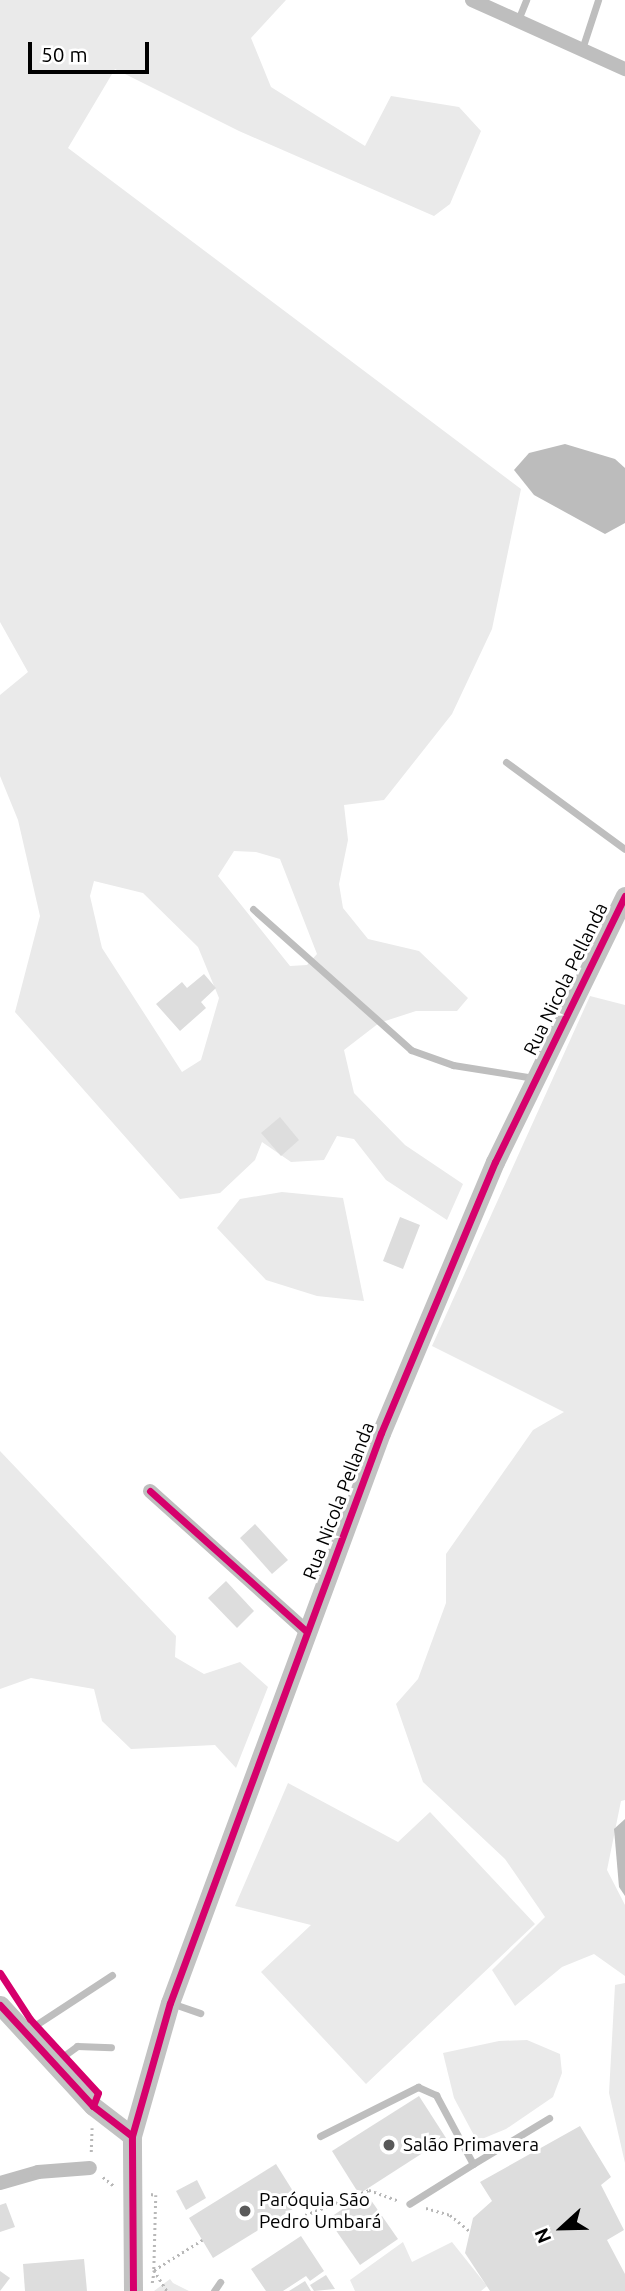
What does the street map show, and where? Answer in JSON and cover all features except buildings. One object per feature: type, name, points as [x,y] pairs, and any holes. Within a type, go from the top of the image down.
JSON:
[{"type":"main road","name":"Rua Nicola Pellanda","points":[[133,2291],[132,2136],[170,2003],[381,1433],[534,1079],[625,896]]},
{"type":"main road","points":[[0,2006],[93,2106],[132,2136]]},
{"type":"street","points":[[472,0],[625,69]]},
{"type":"street","points":[[150,1491],[306,1631]]},
{"type":"street","points":[[0,2183],[38,2172],[90,2168]]},
{"type":"lane","points":[[517,20],[526,0]]},
{"type":"lane","points":[[582,50],[598,0]]},
{"type":"lane","points":[[506,762],[625,849]]},
{"type":"lane","points":[[253,909],[411,1050],[453,1065],[534,1079]]},
{"type":"lane","points":[[24,2032],[112,1975]]},
{"type":"lane","points":[[170,2003],[200,2013]]},
{"type":"lane","points":[[54,2064],[77,2046],[111,2047]]},
{"type":"lane","points":[[320,2136],[418,2087],[436,2095],[473,2164]]},
{"type":"lane","points":[[409,2204],[549,2118]]},
{"type":"lane","points":[[214,2291],[220,2282]]},
{"type":"path","points":[[93,2106],[90,2168],[120,2190]]},
{"type":"path","points":[[305,2215],[369,2189],[450,2215],[470,2231]]},
{"type":"path","points":[[146,2193],[156,2195],[152,2291]]},
{"type":"path","points":[[154,2270],[202,2240]]},
{"type":"path","points":[[154,2270],[167,2291]]},
{"type":"shaded area","points":[[0,0],[286,0],[251,38],[271,87],[365,146],[391,96],[459,107],[481,131],[450,204],[434,216],[239,131],[115,69],[68,148],[521,489],[492,629],[452,714],[384,800],[344,805],[348,840],[339,884],[343,908],[368,939],[419,951],[468,998],[457,1011],[416,1011],[379,1023],[344,1050],[354,1093],[405,1145],[463,1184],[447,1220],[386,1180],[354,1139],[337,1136],[324,1160],[291,1162],[262,1142],[255,1160],[220,1193],[180,1199],[15,1012],[40,916],[18,820],[0,776],[0,695],[28,672],[0,622]],"holes":[[[234,851],[256,852],[280,859],[317,954],[307,965],[290,966],[218,876]],[[94,881],[143,893],[198,947],[219,998],[201,1060],[182,1072],[102,948],[90,896]]]},
{"type":"shaded area","points":[[565,444],[615,459],[625,468],[625,523],[605,534],[534,495],[514,470],[529,453]]},
{"type":"shaded area","points":[[590,996],[625,1005],[625,1800],[621,1801],[607,1870],[625,1905],[625,1976],[594,1954],[562,1967],[515,2006],[492,1970],[545,1917],[505,1859],[423,1782],[396,1704],[418,1679],[446,1603],[446,1554],[533,1430],[564,1412],[432,1346]]},
{"type":"shaded area","points":[[282,1192],[343,1198],[364,1301],[317,1296],[266,1280],[217,1228],[240,1199]]},
{"type":"shaded area","points":[[0,1451],[176,1636],[175,1657],[204,1674],[240,1662],[268,1687],[236,1768],[215,1745],[131,1749],[102,1721],[94,1689],[31,1678],[0,1689]]},
{"type":"shaded area","points":[[288,1783],[398,1842],[430,1812],[535,1924],[366,2084],[261,1972],[311,1925],[235,1906]]},
{"type":"shaded area","points":[[625,1819],[625,1896],[619,1887],[614,1829]]},
{"type":"shaded area","points":[[625,1983],[625,2163],[609,2093],[615,1985]]},
{"type":"shaded area","points":[[527,2040],[560,2054],[562,2073],[553,2097],[506,2129],[477,2141],[454,2098],[443,2053],[499,2041]]},
{"type":"shaded area","points":[[403,2242],[412,2262],[452,2242],[487,2286],[481,2291],[355,2291],[350,2280]]},
{"type":"shaded area","points":[[170,2279],[173,2283],[189,2291],[154,2291]]},
{"type":"cycle path","points":[[133,2291],[132,2136],[170,2003],[381,1433],[495,1162],[625,896]]},
{"type":"cycle path","points":[[150,1491],[306,1631]]},
{"type":"cycle path","points":[[0,1973],[30,2019],[98,2093],[93,2106]]},
{"type":"cycle path","points":[[0,2005],[93,2106],[132,2136]]},
{"type":"place","name":"Salão Primavera","points":[[389,2145]]},
{"type":"place","name":"Paróquia São Pedro Umbará","points":[[245,2211]]}]
